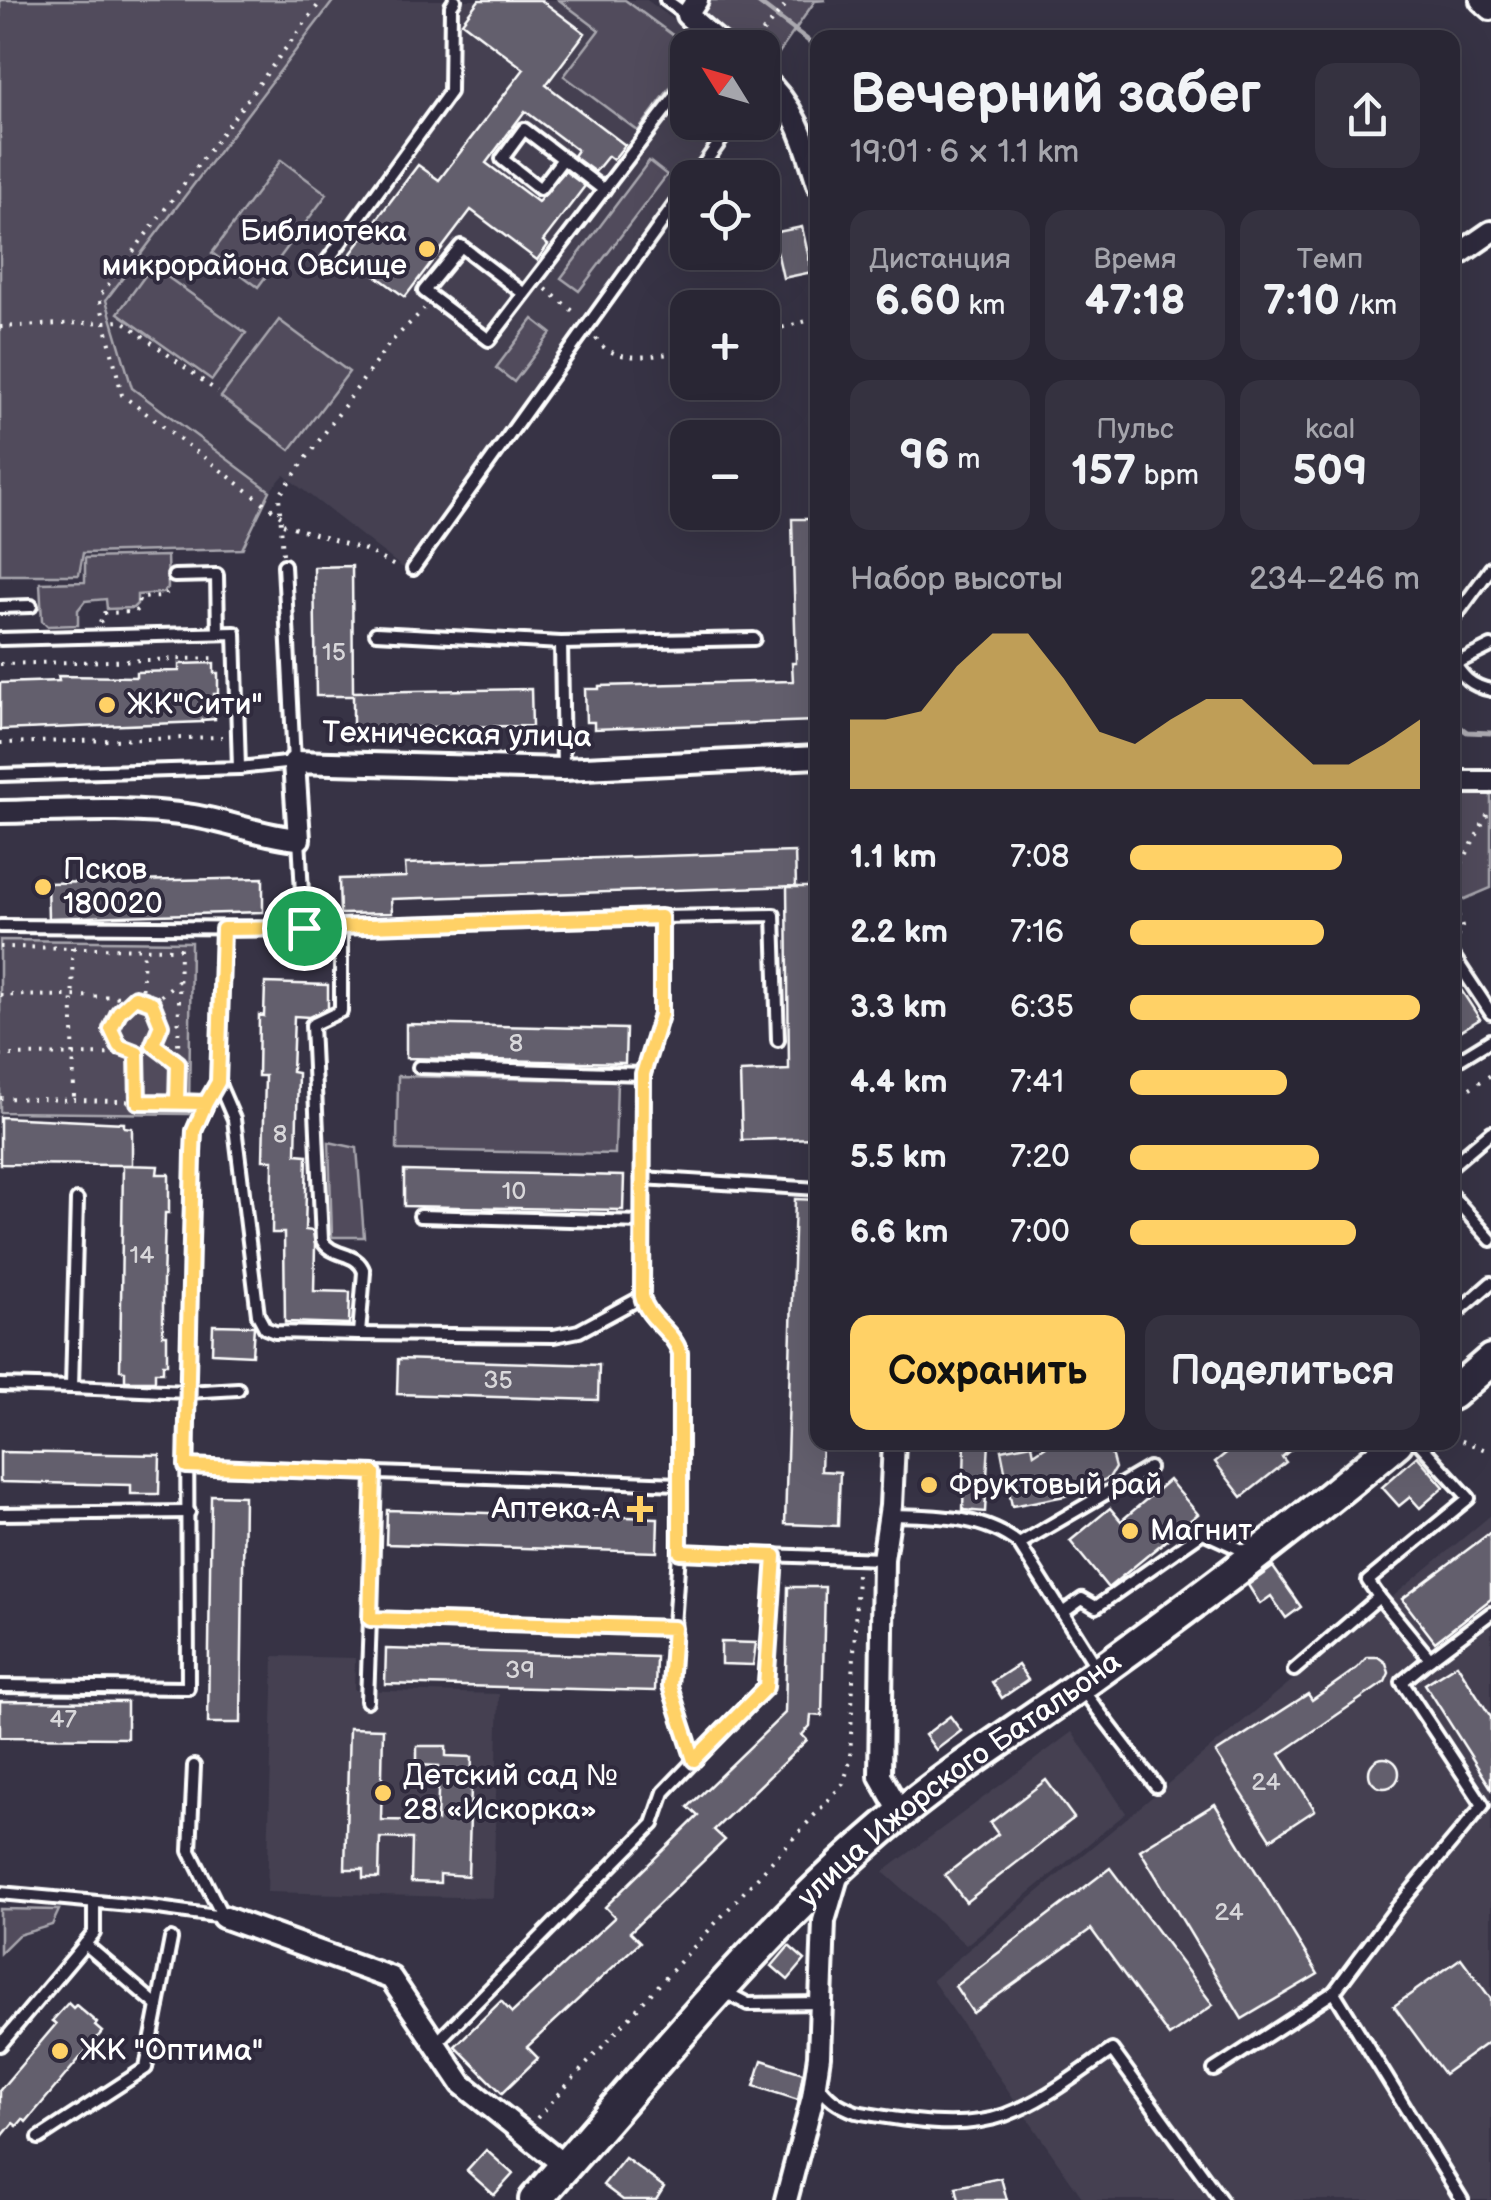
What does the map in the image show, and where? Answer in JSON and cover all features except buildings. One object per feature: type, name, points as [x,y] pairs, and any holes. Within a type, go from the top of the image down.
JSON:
[{"type":"street","points":[[1481,0],[1491,9]]},
{"type":"street","points":[[692,8],[707,30]]},
{"type":"street","points":[[780,95],[802,130],[810,157]]},
{"type":"street","points":[[1460,253],[1491,232]]},
{"type":"street","name":"Техническая улица","points":[[299,839],[294,762],[563,770],[810,757]]},
{"type":"street","points":[[1460,782],[1491,782]]},
{"type":"street","points":[[0,812],[162,812],[197,816],[270,837],[299,839]]},
{"type":"street","points":[[1460,1387],[1491,1360]]},
{"type":"street","points":[[894,1450],[883,1559],[880,1776],[901,1814]]},
{"type":"street","name":"улица Ижорского Батальона","points":[[535,2200],[720,1988],[801,1904],[901,1814],[1257,1557],[1387,1450]]},
{"type":"street","points":[[786,2200],[816,2080],[824,1920],[840,1868]]},
{"type":"street","points":[[223,1917],[392,1978],[462,2084],[565,2166]]},
{"type":"lane","points":[[325,264],[450,92],[451,6],[455,0]]},
{"type":"lane","points":[[666,0],[692,8]]},
{"type":"lane","points":[[524,294],[461,246],[424,291],[489,340],[670,104]]},
{"type":"lane","points":[[563,159],[540,189],[502,159],[524,129],[604,190]]},
{"type":"lane","points":[[414,569],[670,211]]},
{"type":"lane","points":[[0,775],[238,768],[294,762],[284,565]]},
{"type":"lane","points":[[1460,610],[1491,568]]},
{"type":"lane","points":[[171,576],[217,575],[218,633]]},
{"type":"lane","points":[[0,607],[31,606]]},
{"type":"lane","points":[[0,639],[235,632],[238,768]]},
{"type":"lane","points":[[376,633],[560,643],[754,639]]},
{"type":"lane","points":[[560,643],[563,770]]},
{"type":"lane","points":[[1460,659],[1491,646]]},
{"type":"lane","points":[[1460,673],[1476,687],[1491,690]]},
{"type":"lane","points":[[299,839],[304,928]]},
{"type":"lane","points":[[0,926],[304,928],[774,915],[778,1040]]},
{"type":"lane","points":[[661,917],[661,1015],[643,1074],[642,1296],[649,1312],[676,1339],[680,1353],[680,1552],[670,1686],[694,1760]]},
{"type":"lane","points":[[341,927],[341,1011],[312,1025],[322,1240],[331,1251],[356,1258],[361,1264],[364,1272],[359,1334]]},
{"type":"lane","points":[[223,929],[218,1082],[234,1119],[258,1315],[265,1328],[275,1332],[554,1336],[579,1331],[642,1296]]},
{"type":"lane","points":[[1460,964],[1491,1013]]},
{"type":"lane","points":[[1460,1059],[1491,1040]]},
{"type":"lane","points":[[419,1067],[643,1074]]},
{"type":"lane","points":[[0,1686],[188,1688],[190,1512],[186,1392],[194,1131],[218,1082]]},
{"type":"lane","points":[[1460,1158],[1491,1132]]},
{"type":"lane","points":[[642,1178],[810,1188]]},
{"type":"lane","points":[[72,1387],[77,1200]]},
{"type":"lane","points":[[1460,1205],[1491,1240]]},
{"type":"lane","points":[[420,1216],[642,1222]]},
{"type":"lane","points":[[1460,1310],[1491,1284]]},
{"type":"lane","points":[[0,1386],[186,1392],[238,1389]]},
{"type":"lane","points":[[1425,1450],[1468,1498],[1368,1581],[1430,1659]]},
{"type":"lane","points":[[186,1466],[679,1484]]},
{"type":"lane","points":[[1018,1544],[1149,1468]]},
{"type":"lane","points":[[0,1514],[190,1512]]},
{"type":"lane","points":[[890,1514],[941,1516],[982,1524],[1018,1544],[1064,1612],[1090,1679],[1156,1786]]},
{"type":"lane","points":[[1064,1612],[1082,1600],[1096,1607],[1203,1532],[1257,1557]]},
{"type":"lane","points":[[680,1552],[883,1559]]},
{"type":"lane","points":[[435,2044],[653,1824],[664,1792],[766,1687],[775,1556]]},
{"type":"lane","points":[[1294,1670],[1379,1596]]},
{"type":"lane","points":[[1214,2070],[1334,1992],[1396,1908],[1483,1805],[1402,1682],[1491,1613]]},
{"type":"lane","points":[[367,1700],[370,1619],[674,1628]]},
{"type":"lane","points":[[194,1766],[190,1851],[223,1917]]},
{"type":"lane","points":[[0,1893],[223,1917]]},
{"type":"lane","points":[[0,2045],[94,1933],[94,1902]]},
{"type":"lane","points":[[39,2138],[146,2068],[171,1939]]},
{"type":"lane","points":[[85,1944],[158,2006]]},
{"type":"lane","points":[[720,1988],[748,2004],[820,2003]]},
{"type":"lane","points":[[1334,1992],[1462,2200]]},
{"type":"lane","points":[[816,2080],[838,2106],[856,2112],[971,2123],[1001,2117],[1032,2104],[1112,2050],[1221,2200]]},
{"type":"path","points":[[280,516],[122,395],[98,297],[322,0]]},
{"type":"path","points":[[765,30],[790,0]]},
{"type":"path","points":[[535,280],[588,323],[602,349],[622,356],[670,353]]},
{"type":"path","points":[[284,565],[279,496],[389,344],[434,298]]},
{"type":"path","points":[[780,328],[810,320]]},
{"type":"path","points":[[0,327],[124,322],[218,392]]},
{"type":"path","points":[[281,523],[365,550],[404,571],[414,569]]},
{"type":"path","points":[[104,613],[134,612],[139,598],[166,595],[171,576]]},
{"type":"path","points":[[0,664],[225,658]]},
{"type":"path","points":[[0,743],[227,737]]},
{"type":"path","points":[[1460,867],[1491,808]]},
{"type":"path","points":[[0,947],[180,949],[177,1102]]},
{"type":"path","points":[[72,947],[74,1100]]},
{"type":"path","points":[[142,1000],[144,948]]},
{"type":"path","points":[[152,1003],[180,979]]},
{"type":"path","points":[[0,995],[135,997],[152,1003]]},
{"type":"path","points":[[135,997],[119,1012],[111,1029],[119,1046],[136,1054]]},
{"type":"path","points":[[0,1055],[136,1054],[153,1044],[161,1025],[152,1003]]},
{"type":"path","points":[[153,1044],[178,1063]]},
{"type":"path","points":[[136,1054],[138,1102]]},
{"type":"path","points":[[1460,1094],[1491,1075]]},
{"type":"path","points":[[0,1098],[206,1103]]},
{"type":"path","points":[[1460,1440],[1491,1452]]},
{"type":"path","points":[[370,1619],[374,1473]]},
{"type":"path","points":[[523,2132],[843,1784],[850,1762],[857,1558]]},
{"type":"shaded area","points":[[0,0],[334,0],[106,300],[132,388],[270,491],[242,549],[83,553],[79,575],[0,575]]},
{"type":"shaded area","points":[[334,0],[647,0],[687,30],[670,30],[670,140],[711,140],[696,160],[670,160],[670,197],[403,568],[284,475],[270,491],[132,388],[106,300]]},
{"type":"shaded area","points":[[559,0],[625,0],[670,33],[670,88],[638,131],[564,76],[599,30]]},
{"type":"shaded area","points":[[707,0],[826,0],[815,1],[780,52],[780,30],[724,30],[699,11]]},
{"type":"shaded area","points":[[281,160],[327,194],[258,287],[212,253]]},
{"type":"shaded area","points":[[649,161],[667,175],[579,291],[561,278]]},
{"type":"shaded area","points":[[152,266],[246,333],[212,380],[118,313]]},
{"type":"shaded area","points":[[533,319],[551,333],[514,382],[496,368]]},
{"type":"shaded area","points":[[279,320],[349,372],[290,450],[221,397]]},
{"type":"shaded area","points":[[167,556],[168,588],[162,593],[137,595],[133,608],[107,609],[106,599],[85,601],[78,610],[78,625],[47,626],[42,621],[40,583],[85,582],[85,558]]},
{"type":"shaded area","points":[[1491,793],[1491,888],[1460,901],[1460,795]]},
{"type":"shaded area","points":[[0,940],[191,942],[189,1114],[0,1112]]},
{"type":"shaded area","points":[[398,1076],[617,1081],[615,1154],[397,1150]]},
{"type":"shaded area","points":[[329,1142],[357,1148],[364,1237],[332,1237]]},
{"type":"shaded area","points":[[1491,1515],[1491,2200],[1084,2200],[932,1980]]},
{"type":"shaded area","name":"Детский сад № 28 «Искорка»","points":[[274,1656],[355,1658],[354,1690],[499,1694],[493,1898],[267,1892]]},
{"type":"shaded area","points":[[1072,1732],[1126,1813],[966,1945],[883,1872]]},
{"type":"shaded area","points":[[0,1909],[59,1910],[52,1925],[18,1935],[0,1953]]},
{"type":"waterway","points":[[755,0],[810,42]]},
{"type":"waterway","points":[[1460,727],[1467,732],[1491,733]]},
{"type":"place","name":"Библиотека микрорайона Овсище","points":[[427,249]]},
{"type":"place","name":"ЖК\"Сити\"","points":[[107,705]]},
{"type":"place","name":"Псков 180020","points":[[43,887]]},
{"type":"place","name":"Фруктовый рай","points":[[929,1485]]},
{"type":"place","name":"Аптека-А","points":[[640,1509]]},
{"type":"place","name":"Магнит","points":[[1130,1531]]},
{"type":"place","name":"Детский сад № 28 «Искорка»","points":[[383,1793]]},
{"type":"place","name":"ЖК \"Оптима\"","points":[[60,2051]]},
{"type":"route","points":[[304,928],[223,929],[218,1082],[206,1103],[138,1102],[137,1053],[119,1046],[111,1029],[119,1012],[135,997],[152,1003],[161,1025],[153,1044],[178,1063],[177,1102],[206,1103],[194,1131],[186,1466],[374,1473],[370,1619],[674,1628],[670,1686],[694,1760],[766,1687],[775,1556],[680,1552],[680,1353],[676,1339],[649,1312],[642,1296],[643,1074],[661,1015],[661,917],[304,928]]}]
